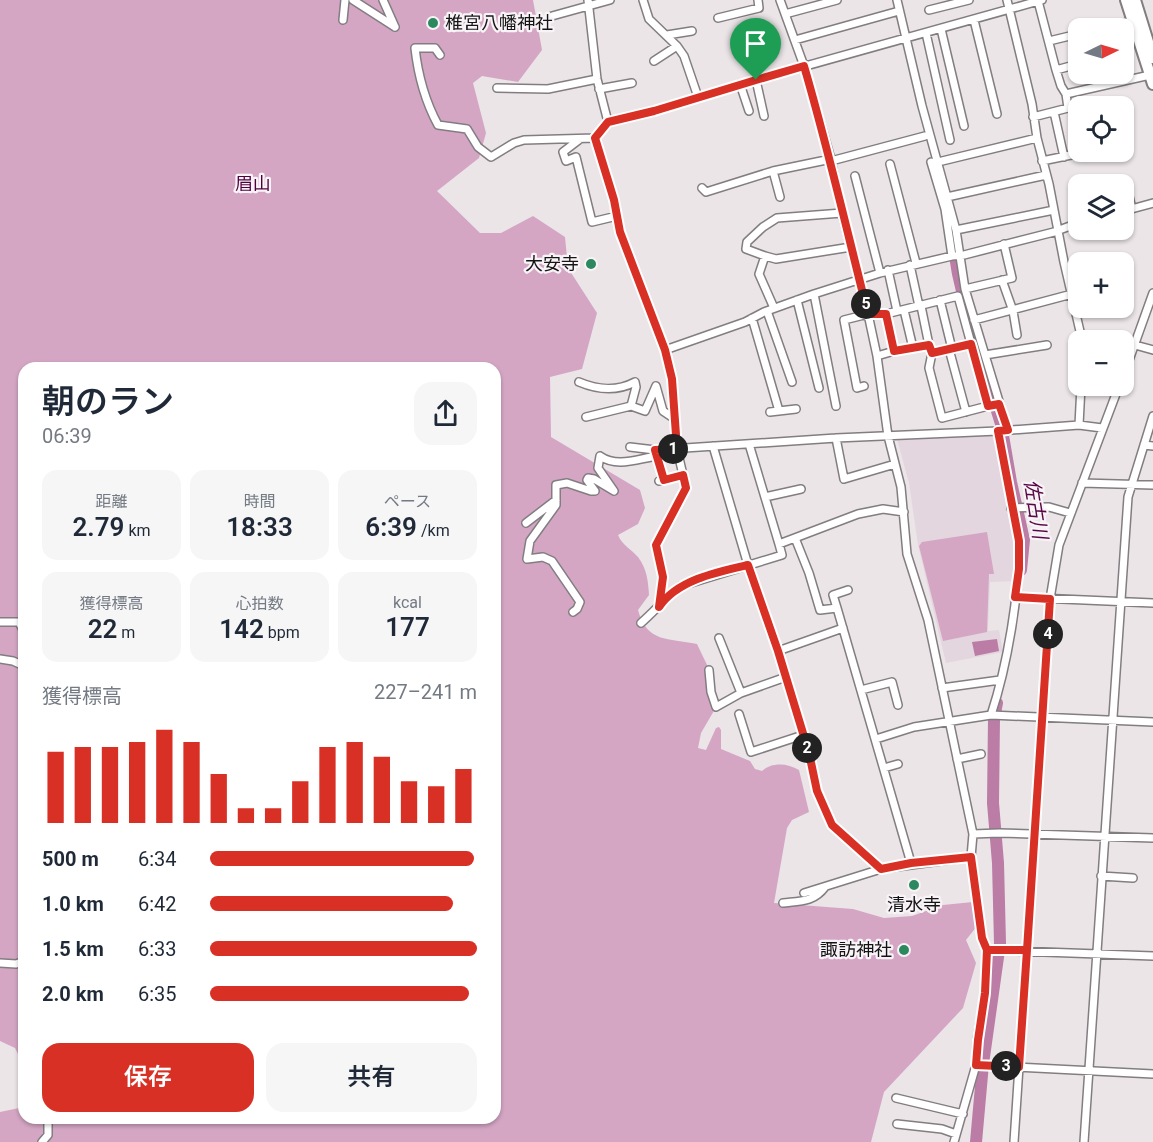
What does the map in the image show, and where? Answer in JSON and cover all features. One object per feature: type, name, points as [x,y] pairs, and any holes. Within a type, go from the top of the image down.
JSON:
[{"type":"highway","points":[[1126,0],[1132,18]]},
{"type":"highway","points":[[1135,0],[1153,58]]},
{"type":"highway","points":[[1134,24],[1152,80]]},
{"type":"street","points":[[343,20],[345,0]]},
{"type":"street","points":[[353,0],[395,27],[384,0]]},
{"type":"street","points":[[552,16],[588,3],[610,0]]},
{"type":"street","points":[[644,0],[648,19],[678,46],[684,56],[698,98]]},
{"type":"street","points":[[718,18],[759,8],[758,0]]},
{"type":"street","points":[[780,0],[804,66],[831,160],[850,247],[860,279],[877,356],[888,436],[901,487],[908,561],[928,620],[973,834],[971,857],[982,938],[990,950],[978,1040],[982,1065],[954,1142]]},
{"type":"street","points":[[785,14],[837,0]]},
{"type":"street","points":[[929,9],[969,0]]},
{"type":"street","points":[[1007,0],[1068,277]]},
{"type":"street","points":[[440,55],[435,48],[415,48],[418,72],[432,115],[438,125],[467,129],[478,147],[491,157],[514,143],[524,140],[595,138],[608,122],[654,111],[740,84],[1040,0],[1056,70],[1066,94],[1068,108],[1033,117]]},
{"type":"street","points":[[899,1],[897,11],[922,106],[956,255],[985,355],[994,405]]},
{"type":"street","points":[[588,3],[597,79],[608,122]]},
{"type":"street","points":[[795,40],[897,11]]},
{"type":"street","points":[[974,20],[997,114]]},
{"type":"street","points":[[941,29],[964,126]]},
{"type":"street","points":[[667,35],[692,31]]},
{"type":"street","points":[[926,33],[950,140]]},
{"type":"street","points":[[1049,41],[1068,36]]},
{"type":"street","points":[[654,61],[678,46]]},
{"type":"street","points":[[1056,70],[1068,67]]},
{"type":"street","points":[[497,88],[548,89],[597,79]]},
{"type":"street","points":[[756,80],[764,116]]},
{"type":"street","points":[[1066,94],[1152,80]]},
{"type":"street","points":[[599,89],[632,83]]},
{"type":"street","points":[[740,84],[749,111]]},
{"type":"street","points":[[1042,161],[1067,156],[1054,112]]},
{"type":"street","points":[[702,188],[705,192],[773,171],[831,160],[925,136]]},
{"type":"street","points":[[595,138],[614,200],[624,244],[665,350],[672,379],[677,449],[686,488],[656,545],[663,577],[659,607]]},
{"type":"street","points":[[934,162],[1037,138]]},
{"type":"street","points":[[580,139],[563,152],[566,161],[576,158],[592,222],[617,216]]},
{"type":"street","points":[[934,162],[956,230],[956,255]]},
{"type":"street","points":[[890,164],[932,353],[929,368],[942,418],[994,405]]},
{"type":"street","points":[[773,171],[780,197]]},
{"type":"street","points":[[947,197],[1046,175]]},
{"type":"street","points":[[855,176],[880,273]]},
{"type":"street","points":[[1134,208],[1153,203]]},
{"type":"street","points":[[956,230],[1054,210]]},
{"type":"street","points":[[842,213],[777,218],[747,242],[746,249],[776,259],[850,247]]},
{"type":"street","points":[[665,350],[771,309],[888,270],[1004,244],[1068,226]]},
{"type":"street","points":[[965,289],[1012,278],[1004,244]]},
{"type":"street","points":[[765,256],[759,274],[792,377]]},
{"type":"street","points":[[888,270],[913,348]]},
{"type":"street","points":[[1002,280],[1013,310],[1017,335]]},
{"type":"street","points":[[1153,293],[1135,345],[1153,350]]},
{"type":"street","points":[[814,294],[836,406]]},
{"type":"street","points":[[975,320],[1068,295]]},
{"type":"street","points":[[864,386],[857,388],[844,320],[868,314],[886,314],[958,296],[971,344],[1002,431],[1019,541],[1017,597],[994,715]]},
{"type":"street","points":[[797,300],[819,388]]},
{"type":"street","points":[[940,300],[966,412]]},
{"type":"street","points":[[886,314],[894,351]]},
{"type":"street","points":[[752,318],[780,411]]},
{"type":"street","points":[[932,353],[971,344]]},
{"type":"street","points":[[877,356],[929,345]]},
{"type":"street","points":[[985,355],[1047,345]]},
{"type":"street","points":[[579,382],[596,389],[623,388],[635,382],[636,387],[631,406]]},
{"type":"street","points":[[586,417],[631,406],[645,411],[656,386],[663,411],[675,419]]},
{"type":"street","points":[[1079,425],[1081,396]]},
{"type":"street","points":[[1014,1142],[1054,567],[1070,513],[1115,396]]},
{"type":"street","points":[[770,412],[796,409]]},
{"type":"street","points":[[1084,1142],[1128,497],[1153,416]]},
{"type":"street","points":[[573,612],[580,602],[552,561],[543,557],[527,559],[530,542],[556,505],[556,485],[567,483],[591,492],[595,491],[587,480],[588,478],[614,491],[598,468],[600,456],[609,463],[616,463],[677,449],[713,446],[1079,425],[1102,429]]},
{"type":"street","points":[[836,438],[844,479],[895,464]]},
{"type":"street","points":[[641,623],[659,607],[666,596],[681,586],[782,555],[749,444]]},
{"type":"street","points":[[1144,445],[1153,446]]},
{"type":"street","points":[[713,446],[748,565],[786,677],[817,791],[832,825],[881,869]]},
{"type":"street","points":[[630,447],[656,453]]},
{"type":"street","points":[[656,453],[662,481],[683,475]]},
{"type":"street","points":[[1082,483],[1153,485]]},
{"type":"street","points":[[765,497],[801,489]]},
{"type":"street","points":[[526,523],[556,500]]},
{"type":"street","points":[[1015,507],[1049,507],[1070,513]]},
{"type":"street","points":[[779,544],[858,514],[883,509],[904,512]]},
{"type":"street","points":[[795,538],[809,573],[819,610],[837,608]]},
{"type":"street","points":[[848,590],[834,595],[911,863]]},
{"type":"street","points":[[1017,597],[1153,603]]},
{"type":"street","points":[[0,622],[18,622]]},
{"type":"street","points":[[778,651],[843,628]]},
{"type":"street","points":[[719,638],[741,693]]},
{"type":"street","points":[[0,659],[18,663]]},
{"type":"street","points":[[709,670],[711,692],[716,707],[741,693],[786,677]]},
{"type":"street","points":[[942,688],[1000,680]]},
{"type":"street","points":[[861,690],[892,682],[899,701]]},
{"type":"street","points":[[739,714],[751,752],[803,735]]},
{"type":"street","points":[[876,739],[914,727],[994,715],[1153,722]]},
{"type":"street","points":[[957,759],[981,754]]},
{"type":"street","points":[[884,768],[898,764]]},
{"type":"street","points":[[973,834],[1153,838]]},
{"type":"street","points":[[804,893],[881,869],[911,863],[971,857]]},
{"type":"street","points":[[1101,876],[1133,878]]},
{"type":"street","points":[[783,903],[810,900],[820,894],[825,887]]},
{"type":"street","points":[[990,950],[1153,956]]},
{"type":"street","points":[[0,963],[18,963]]},
{"type":"street","points":[[982,1065],[1153,1074]]},
{"type":"street","points":[[896,1098],[963,1114]]},
{"type":"street","points":[[42,1142],[48,1135],[48,1124]]},
{"type":"street","points":[[897,1124],[942,1129],[956,1134]]},
{"type":"shaded area","points":[[997,434],[1005,494],[1015,541],[1015,581],[990,582],[988,631],[999,630],[1003,652],[946,663],[918,545],[909,483],[897,439]]},
{"type":"shaded area","points":[[997,639],[999,651],[975,656],[972,642]]},
{"type":"green space","name":"眉山","points":[[0,0],[533,0],[542,50],[518,82],[482,76],[473,83],[486,133],[479,158],[437,191],[480,233],[501,233],[533,216],[565,237],[568,268],[597,313],[582,369],[550,377],[551,437],[640,490],[645,508],[638,524],[618,535],[638,557],[645,571],[649,595],[638,610],[642,621],[653,634],[660,637],[697,644],[708,667],[715,709],[701,733],[698,748],[706,750],[716,728],[719,727],[721,749],[750,761],[755,769],[762,771],[780,764],[799,770],[809,812],[792,820],[787,828],[774,903],[853,909],[884,918],[912,916],[943,905],[973,902],[977,926],[966,940],[976,963],[963,1008],[884,1092],[871,1142],[0,1142],[0,1112],[18,1108],[18,1124],[501,1124],[501,362],[18,362],[18,1054],[15,1048],[0,1041]]},
{"type":"green space","points":[[987,532],[994,574],[989,574],[987,632],[943,641],[919,546],[922,542]]},
{"type":"waterway","name":"佐古川","points":[[947,207],[968,317],[1001,424],[1024,540],[1021,570]]},
{"type":"waterway","name":"佐古川","points":[[976,1142],[983,1064],[1000,943],[998,863],[993,803],[994,718],[997,703]]},
{"type":"place","name":"椎宮八幡神社","points":[[433,23]]},
{"type":"place","name":"大安寺","points":[[591,264]]},
{"type":"place","name":"清水寺","points":[[914,885]]},
{"type":"place","name":"諏訪神社","points":[[904,950]]},
{"type":"route","points":[[756,80],[654,111],[608,122],[595,138],[614,200],[620,232],[665,350],[672,379],[677,449],[655,450],[664,480],[683,475],[686,488],[656,545],[663,577],[659,607],[666,596],[681,586],[748,565],[778,651],[809,753],[817,791],[832,825],[881,869],[911,863],[971,857],[982,938],[987,950],[1027,950],[1019,1067],[976,1065],[985,993],[987,950],[1004,950],[1027,950],[1050,599],[1015,597],[1019,569],[1019,541],[1009,499],[998,431],[1008,430],[999,404],[988,406],[971,344],[932,353],[929,345],[894,351],[886,314],[868,314],[842,213],[831,159],[804,66],[756,80]]}]
